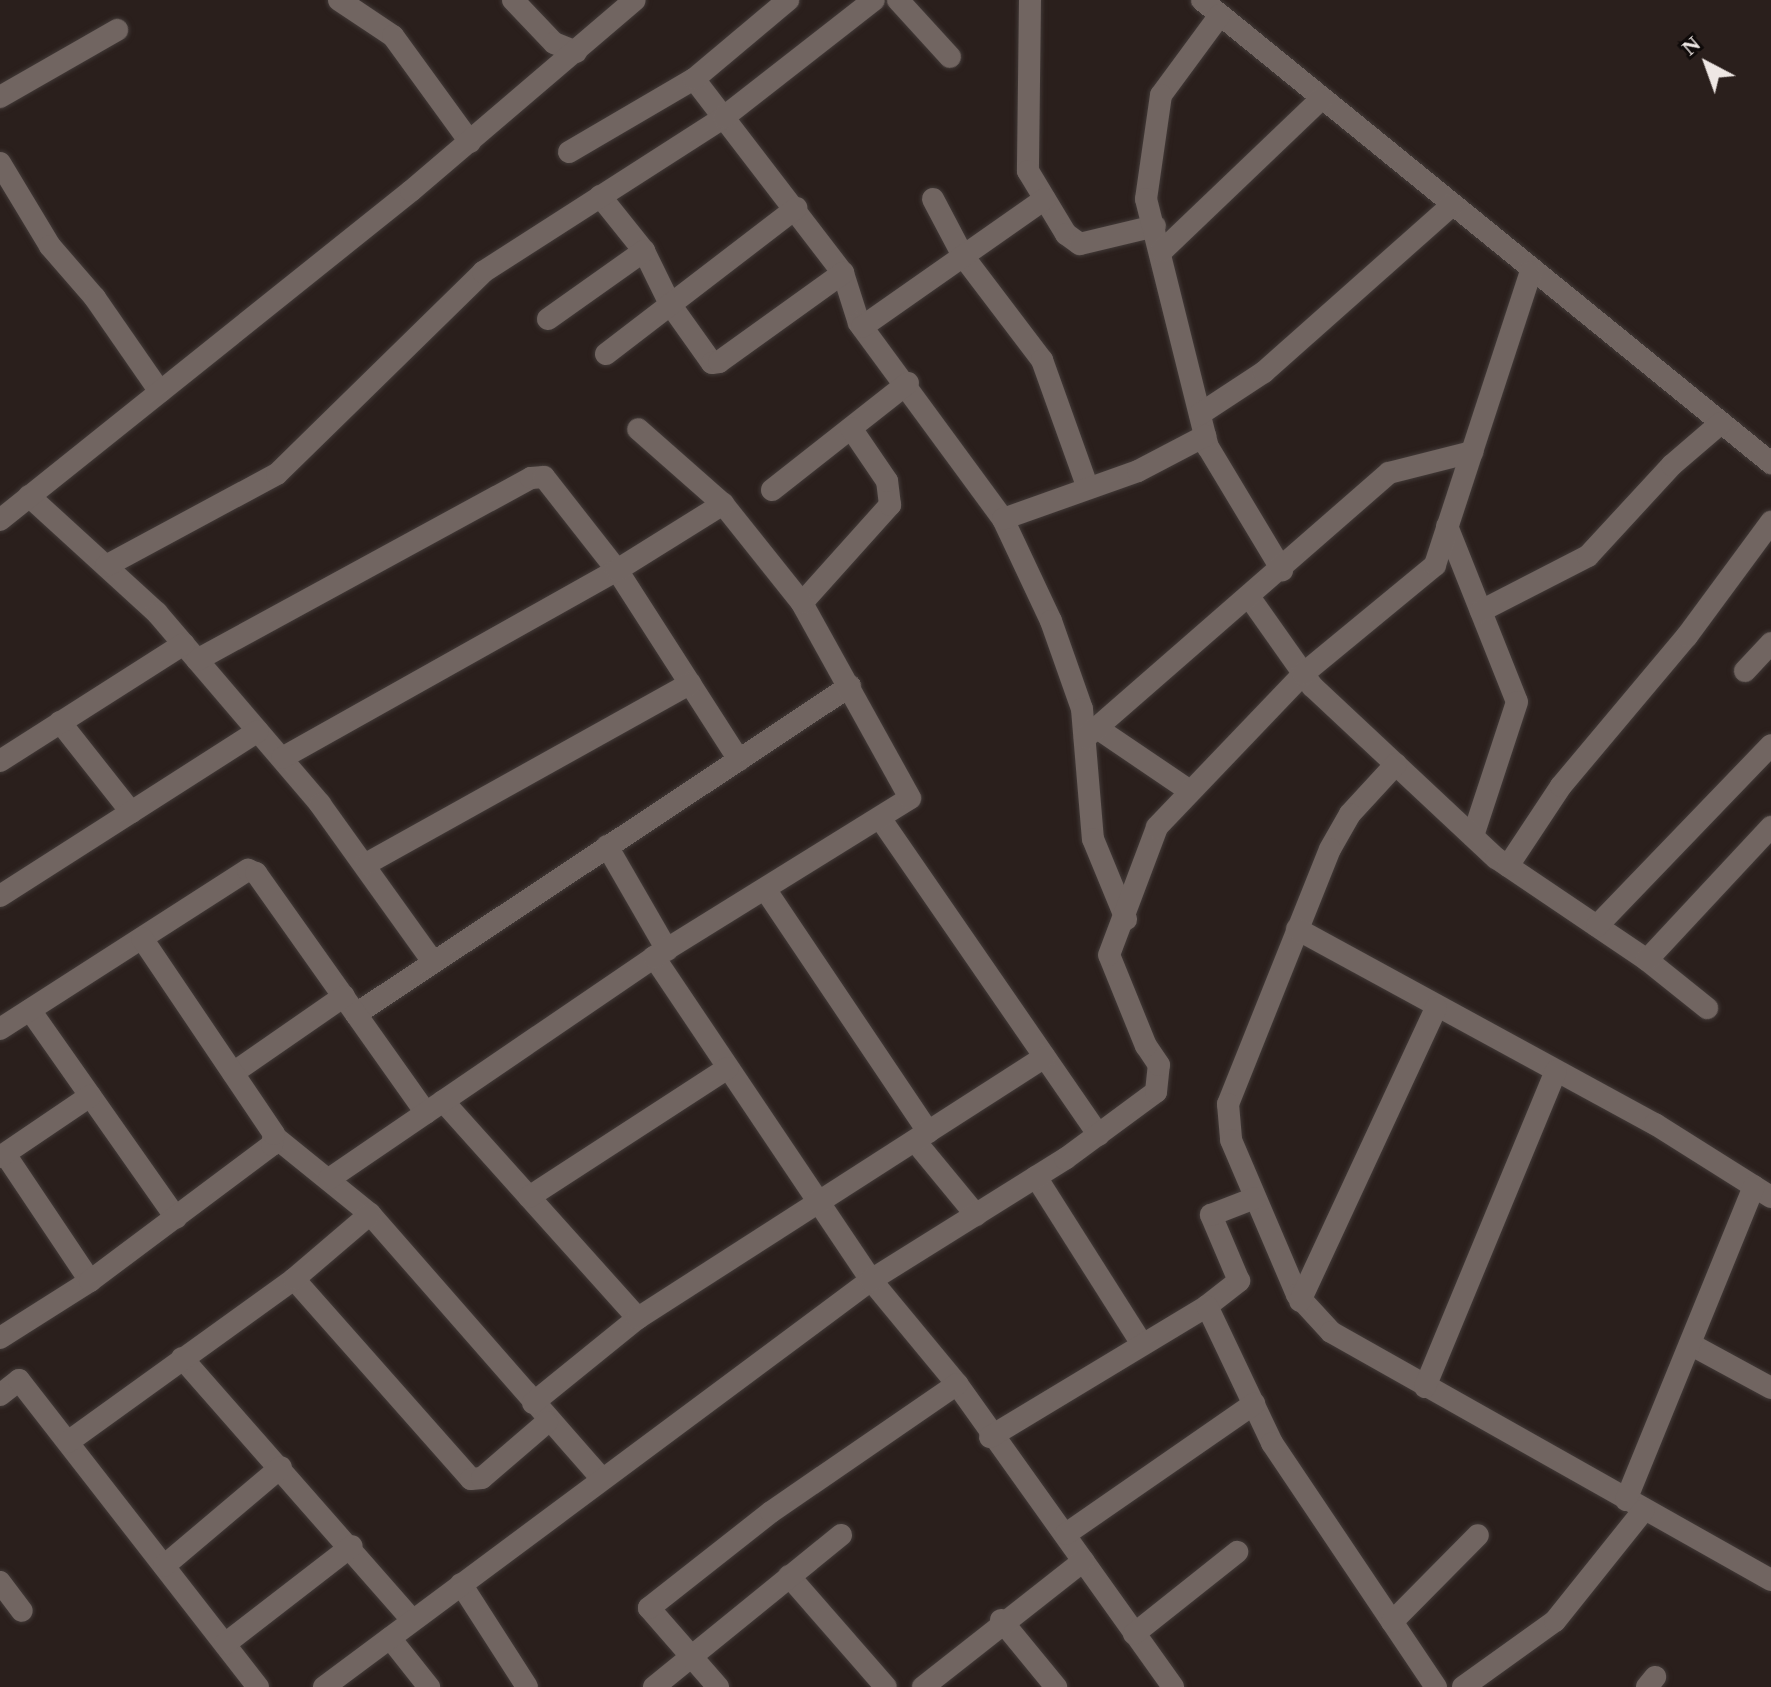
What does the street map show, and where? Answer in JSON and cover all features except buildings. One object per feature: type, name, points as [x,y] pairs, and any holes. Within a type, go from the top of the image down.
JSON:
[{"type":"street","points":[[341,0],[393,36],[470,142]]},
{"type":"street","points":[[513,0],[554,43],[576,52]]},
{"type":"street","points":[[0,520],[403,197],[635,0]]},
{"type":"street","points":[[569,152],[694,79],[788,0]]},
{"type":"street","points":[[106,566],[286,467],[475,279],[724,117],[874,0]]},
{"type":"street","points":[[898,0],[950,57]]},
{"type":"street","points":[[1030,0],[1033,76],[1027,165],[1045,199],[1066,234],[1080,244],[1155,226]]},
{"type":"street","points":[[1202,0],[1531,272],[1771,463]]},
{"type":"street","points":[[1220,15],[1161,95],[1146,193],[1205,436],[1282,570]]},
{"type":"street","points":[[0,97],[117,30]]},
{"type":"street","points":[[694,79],[843,273],[862,327],[908,383],[1003,519],[1054,629],[1091,733],[1093,839],[1120,933]]},
{"type":"street","points":[[1162,251],[1321,99]]},
{"type":"street","points":[[0,163],[50,246],[95,298],[160,392]]},
{"type":"street","points":[[600,196],[644,251],[670,304],[709,361],[716,363],[843,273]]},
{"type":"street","points":[[933,199],[963,256],[1042,360],[1087,486]]},
{"type":"street","points":[[862,327],[1045,199]]},
{"type":"street","points":[[1200,414],[1264,372],[1451,206]]},
{"type":"street","points":[[606,354],[796,208]]},
{"type":"street","points":[[548,319],[644,251]]},
{"type":"street","points":[[324,1687],[871,1280],[1036,1177],[1156,1092],[1160,1074],[1110,961],[1157,827],[1303,674],[1435,565],[1531,272]]},
{"type":"street","points":[[772,490],[908,383]]},
{"type":"street","points":[[1481,611],[1588,556],[1672,465],[1721,423]]},
{"type":"street","points":[[802,603],[890,505],[887,481],[851,428]]},
{"type":"street","points":[[329,1179],[661,954],[880,818],[911,794],[802,603],[723,504],[638,429]]},
{"type":"street","points":[[1003,519],[1087,486],[1138,471],[1205,436]]},
{"type":"street","points":[[1091,733],[1250,598],[1389,473],[1472,452]]},
{"type":"street","points":[[0,761],[60,722],[191,652],[538,476],[550,481],[617,570],[739,760]]},
{"type":"street","points":[[29,496],[106,566],[191,652],[282,758],[366,864],[433,962]]},
{"type":"street","points":[[282,758],[617,570],[723,504]]},
{"type":"street","points":[[1508,866],[1561,786],[1687,636],[1771,522]]},
{"type":"street","points":[[1447,526],[1517,702],[1473,836]]},
{"type":"street","points":[[1250,598],[1303,674],[1473,836],[1508,866],[1647,960],[1707,1008]]},
{"type":"street","points":[[1745,671],[1771,643]]},
{"type":"street","points":[[366,864],[690,684]]},
{"type":"street","points":[[233,1073],[350,1005],[433,962],[850,686]]},
{"type":"street","points":[[60,722],[131,812]]},
{"type":"street","points":[[0,896],[258,731]]},
{"type":"street","points":[[1091,733],[1190,791]]},
{"type":"street","points":[[1597,926],[1771,745]]},
{"type":"street","points":[[1396,764],[1340,828],[1228,1104],[1241,1202],[1300,1301],[1331,1332],[1771,1580]]},
{"type":"street","points":[[880,818],[1099,1135]]},
{"type":"street","points":[[1647,960],[1771,827]]},
{"type":"street","points":[[607,846],[661,954],[728,1068],[818,1203],[871,1280],[957,1384],[990,1437],[1066,1534],[1173,1687]]},
{"type":"street","points":[[0,1029],[253,871],[350,1005],[434,1107],[529,1197],[638,1318]]},
{"type":"street","points":[[765,889],[921,1136],[976,1215]]},
{"type":"street","points":[[1297,929],[1436,1008],[1665,1129],[1762,1191],[1690,1344],[1635,1505],[1555,1621],[1463,1687]]},
{"type":"street","points":[[142,938],[275,1137],[370,1214],[547,1422],[602,1479]]},
{"type":"street","points":[[1300,1301],[1436,1008]]},
{"type":"street","points":[[30,1010],[176,1218]]},
{"type":"street","points":[[533,1403],[638,1318],[1045,1057]]},
{"type":"street","points":[[529,1197],[728,1068]]},
{"type":"street","points":[[1425,1387],[1556,1071]]},
{"type":"street","points":[[90,1096],[2,1156],[90,1281]]},
{"type":"street","points":[[0,1338],[90,1281],[270,1148],[275,1137]]},
{"type":"street","points":[[1036,1177],[1140,1341]]},
{"type":"street","points":[[990,1437],[1140,1341],[1207,1306],[1239,1281],[1211,1215],[1241,1202]]},
{"type":"street","points":[[68,1442],[294,1279],[370,1214]]},
{"type":"street","points":[[294,1279],[471,1479],[482,1478],[547,1422]]},
{"type":"street","points":[[1207,1306],[1272,1443],[1436,1687]]},
{"type":"street","points":[[1690,1344],[1771,1388]]},
{"type":"street","points":[[182,1358],[352,1546],[412,1620]]},
{"type":"street","points":[[4,1385],[19,1380],[258,1687]]},
{"type":"street","points":[[718,1687],[649,1608],[771,1512],[957,1384]]},
{"type":"street","points":[[1066,1534],[1254,1404]]},
{"type":"street","points":[[164,1566],[281,1467]]},
{"type":"street","points":[[654,1687],[841,1535]]},
{"type":"street","points":[[1392,1622],[1478,1535]]},
{"type":"street","points":[[225,1644],[352,1546]]},
{"type":"street","points":[[1134,1634],[1237,1552]]},
{"type":"street","points":[[923,1687],[1001,1620],[1083,1561]]},
{"type":"street","points":[[789,1576],[886,1687]]},
{"type":"street","points":[[0,1582],[22,1611]]},
{"type":"street","points":[[461,1584],[527,1687]]},
{"type":"street","points":[[1001,1620],[1056,1687]]},
{"type":"street","points":[[390,1638],[429,1687]]}]
